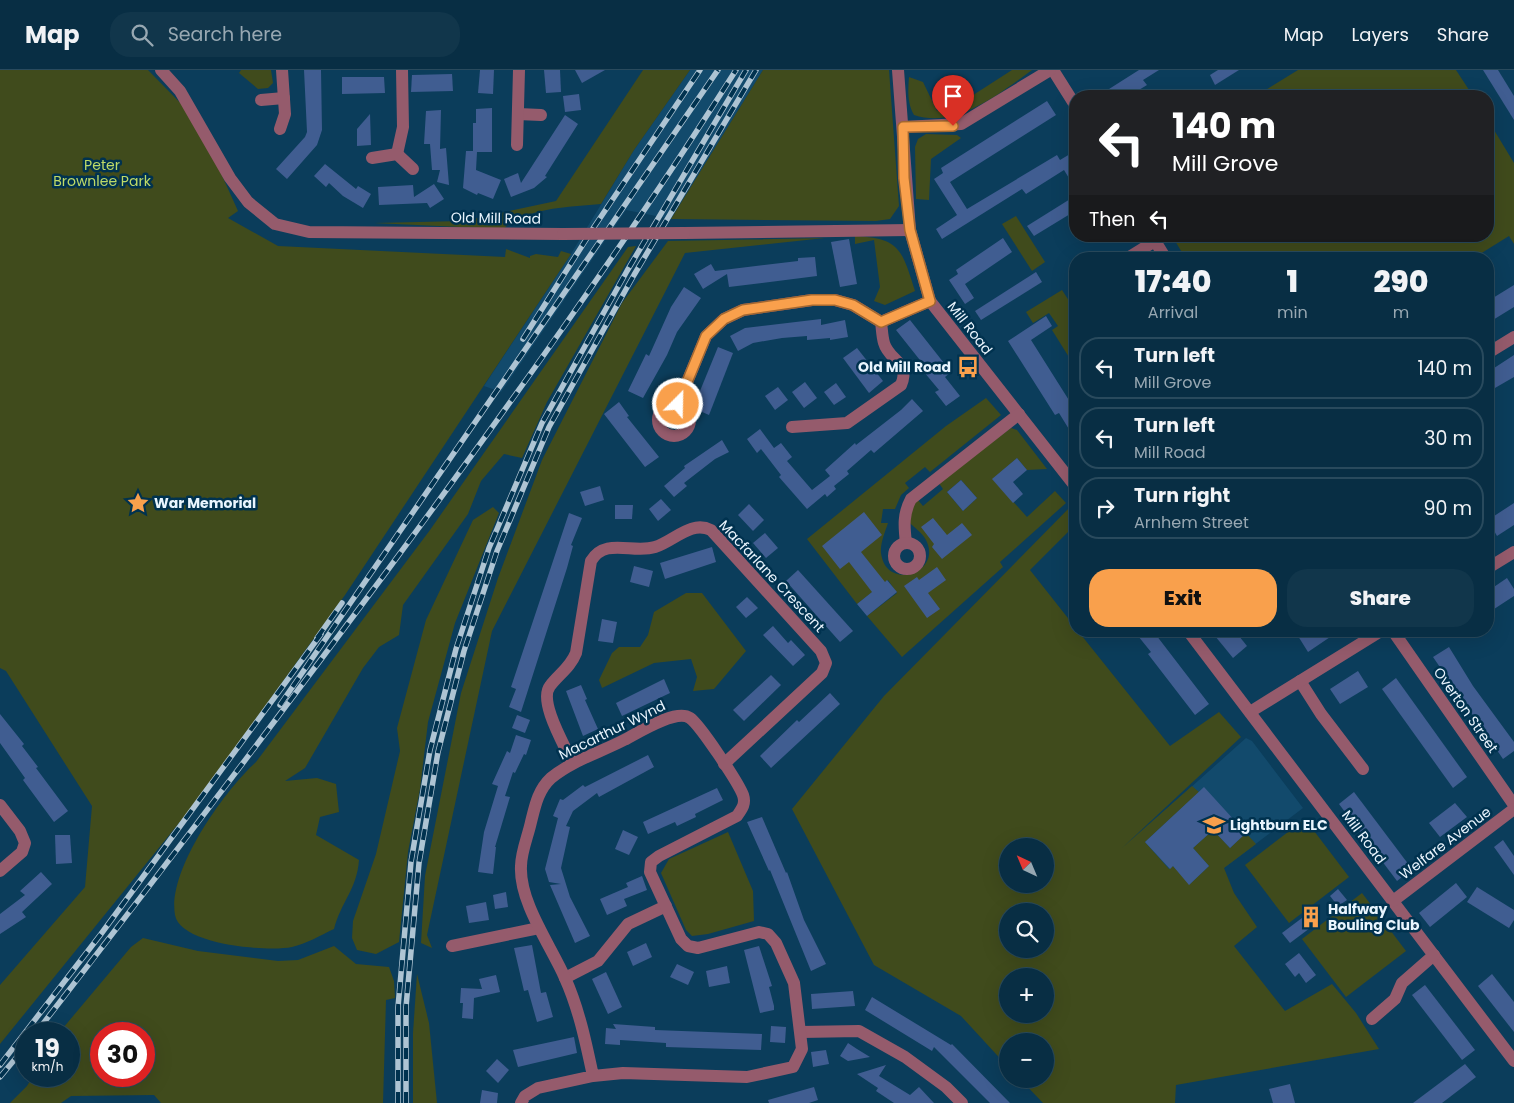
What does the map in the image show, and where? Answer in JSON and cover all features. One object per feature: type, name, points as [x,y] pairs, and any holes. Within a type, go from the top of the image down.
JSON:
[{"type":"street","name":"Old Mill Road","points":[[161,70],[180,91],[230,178],[248,202],[275,224],[309,232],[563,234],[910,230]]},
{"type":"street","points":[[280,129],[285,114],[282,70]]},
{"type":"street","points":[[397,154],[403,127],[402,70]]},
{"type":"street","points":[[517,145],[519,70]]},
{"type":"street","name":"Mill Road","points":[[898,70],[903,127],[904,178],[910,230],[930,301],[1069,478]]},
{"type":"street","points":[[903,127],[961,124],[1052,70],[1069,96]]},
{"type":"street","points":[[261,100],[284,98]]},
{"type":"street","points":[[518,114],[541,115]]},
{"type":"street","points":[[372,158],[397,154]]},
{"type":"street","points":[[397,154],[413,168]]},
{"type":"street","points":[[1137,252],[1153,242]]},
{"type":"street","points":[[678,404],[706,336],[724,319],[743,310],[812,300],[835,300],[853,305],[881,322]]},
{"type":"street","points":[[881,322],[930,301]]},
{"type":"street","points":[[792,427],[848,423],[901,385],[904,377],[903,369],[884,344],[881,322]]},
{"type":"street","points":[[1494,349],[1514,337]]},
{"type":"street","points":[[906,543],[903,520],[911,499],[1019,414]]},
{"type":"street","name":"Macfarlane Crescent","points":[[572,762],[546,705],[546,693],[549,687],[573,662],[591,561],[596,554],[605,548],[653,548],[692,528],[702,525],[711,530],[815,644],[826,663],[822,673],[724,764]]},
{"type":"street","points":[[1494,564],[1514,552]]},
{"type":"street","name":"Mill Road","points":[[1193,637],[1514,1061]]},
{"type":"street","points":[[1250,712],[1371,637]]},
{"type":"street","name":"Overton Street","points":[[1397,637],[1514,805]]},
{"type":"street","points":[[1300,681],[1321,714],[1363,769]]},
{"type":"street","name":"Macarthur Wynd","points":[[521,1103],[525,1096],[538,1088],[593,1076],[623,1074],[747,1077],[793,1066],[802,1049],[794,983],[776,943],[768,934],[759,932],[698,948],[688,946],[681,939],[650,872],[651,862],[737,816],[744,807],[743,795],[724,764],[698,723],[686,715],[673,716],[614,746],[572,762],[550,779],[538,797],[521,866],[523,884],[539,928],[565,978],[582,1025],[593,1076]]},
{"type":"street","points":[[0,805],[20,831],[25,843],[22,852],[0,871]]},
{"type":"street","name":"Welfare Avenue","points":[[1393,900],[1514,809]]},
{"type":"street","points":[[565,978],[598,961],[628,924],[666,906]]},
{"type":"street","points":[[452,946],[539,928]]},
{"type":"street","points":[[1372,1019],[1390,1005],[1395,999],[1402,983],[1434,954]]},
{"type":"street","points":[[801,1032],[859,1031],[905,1057],[946,1087],[962,1103]]},
{"type":"shaded area","points":[[690,70],[763,70],[671,219],[626,210],[501,392],[484,386],[571,254],[634,150]]},
{"type":"shaded area","name":"Lightburn ELC","points":[[1246,738],[1252,741],[1303,808],[1187,896],[1155,933],[1131,906],[1095,873]]},
{"type":"green space","name":"Peter Brownlee Park","points":[[0,70],[148,70],[197,120],[238,211],[228,218],[278,246],[505,257],[506,249],[530,258],[530,256],[536,254],[558,257],[561,251],[571,254],[345,595],[196,802],[18,1022],[15,1022],[15,1025],[0,1044],[0,985],[85,887],[92,806],[6,671],[0,668]]},
{"type":"green space","points":[[241,70],[271,70],[273,83],[268,88],[258,89],[239,73]]},
{"type":"green space","points":[[643,70],[690,70],[634,150],[601,204],[563,207],[537,212],[524,216],[503,229],[374,223],[463,221],[556,201]]},
{"type":"green space","points":[[763,70],[889,70],[899,206],[890,219],[876,221],[671,219]]},
{"type":"green space","points":[[1012,70],[1032,70],[1006,89],[976,107],[961,113],[946,117],[930,118],[914,115],[910,106],[908,96],[909,77],[923,82],[937,111],[953,108]]},
{"type":"green space","points":[[1298,70],[1456,70],[1469,90],[1266,90]]},
{"type":"green space","points":[[1494,130],[1514,163],[1514,244],[1509,236],[1483,252],[1182,252],[1176,242],[1494,242]]},
{"type":"green space","points":[[926,134],[957,135],[961,138],[931,159],[929,200],[916,199],[915,147],[918,139]]},
{"type":"green space","points":[[1016,216],[1045,262],[1032,271],[1002,224]]},
{"type":"green space","points":[[855,236],[882,240],[890,243],[897,249],[906,265],[915,291],[885,305],[874,301],[880,287],[874,240],[855,244]]},
{"type":"green space","points":[[825,238],[685,253],[492,631],[427,935],[432,948],[421,943],[425,876],[461,693],[498,578],[542,460],[622,303],[668,241]]},
{"type":"green space","points":[[636,246],[547,402],[522,458],[504,454],[481,481],[468,514],[403,605],[399,635],[379,647],[363,668],[305,768],[285,781],[317,778],[336,784],[339,812],[320,817],[316,835],[359,860],[355,879],[334,929],[303,944],[280,948],[246,947],[226,944],[208,940],[192,933],[180,925],[175,915],[175,897],[180,877],[200,833],[229,792],[256,762],[430,530],[628,247]]},
{"type":"green space","points":[[1062,290],[1069,301],[1069,357],[1052,330],[1058,326],[1049,313],[1033,323],[1026,312]]},
{"type":"green space","points":[[986,398],[1001,415],[930,472],[925,467],[905,483],[909,488],[901,495],[895,509],[883,509],[881,523],[888,523],[882,542],[881,553],[885,565],[893,572],[902,575],[912,574],[921,569],[927,561],[929,552],[926,540],[907,520],[917,499],[923,506],[943,489],[938,482],[1011,428],[1017,430],[1047,469],[1027,470],[1017,458],[993,479],[1027,517],[1055,491],[1066,503],[1000,562],[1003,567],[902,657],[867,616],[897,593],[888,580],[857,604],[807,539],[946,426]],"holes":[[[961,480],[977,498],[963,511],[947,492]]]},
{"type":"green space","points":[[493,507],[499,513],[455,623],[428,722],[420,789],[408,852],[399,942],[376,954],[357,950],[352,938],[353,921],[376,854],[400,751],[397,728],[426,620],[473,520]]},
{"type":"green space","points":[[1069,508],[1069,531],[1030,570],[1069,619],[1069,637],[1083,637],[1170,746],[1219,712],[1241,737],[1122,848],[1192,786],[1199,792],[1145,842],[1169,869],[1173,866],[1190,884],[1209,866],[1193,848],[1213,830],[1230,848],[1246,833],[1256,844],[1224,868],[1234,893],[1257,927],[1234,946],[1285,1011],[1332,984],[1356,1013],[1379,1049],[1176,1085],[1175,1103],[1043,1103],[1029,1088],[1054,1088],[1054,1033],[999,1033],[999,1057],[961,1016],[874,965],[792,809],[884,696]]},
{"type":"green space","points":[[686,593],[702,593],[746,651],[714,689],[693,691],[697,677],[691,659],[654,663],[602,688],[599,680],[612,653],[619,647],[640,647],[648,635],[654,612]]},
{"type":"green space","points":[[1305,819],[1349,877],[1289,923],[1245,865]]},
{"type":"green space","points":[[728,832],[753,891],[754,921],[708,934],[692,936],[686,930],[661,873],[669,859]]},
{"type":"green space","points":[[1362,893],[1406,951],[1346,997],[1302,939]]},
{"type":"green space","points":[[143,938],[198,951],[278,961],[298,960],[334,946],[356,964],[389,967],[394,981],[395,998],[386,1000],[383,1103],[161,1103],[154,1095],[71,1096],[61,1103],[10,1103],[26,1087],[80,1087],[80,1022],[68,1022],[131,947]]},
{"type":"green space","points":[[417,974],[429,1023],[437,1103],[413,1103],[413,1033]]},
{"type":"building","points":[[304,70],[321,70],[322,130],[317,145],[287,179],[276,169],[305,137],[307,132]]},
{"type":"building","points":[[480,70],[494,70],[493,94],[478,93]]},
{"type":"building","points":[[544,70],[560,70],[561,92],[546,93]]},
{"type":"building","points":[[575,70],[605,70],[582,83]]},
{"type":"building","points":[[1139,70],[1159,70],[1143,80],[1147,85],[1139,90],[1107,90]]},
{"type":"building","points":[[1218,70],[1239,70],[1215,85],[1210,75]]},
{"type":"building","points":[[1483,70],[1498,70],[1514,96],[1514,120]]},
{"type":"building","points":[[452,74],[453,91],[411,92],[412,75]]},
{"type":"building","points":[[342,77],[384,77],[385,93],[342,94]]},
{"type":"building","points":[[579,94],[581,110],[565,112],[563,96]]},
{"type":"building","points":[[1047,101],[1056,115],[950,182],[967,209],[1057,155],[1060,160],[1069,155],[1069,178],[1064,170],[1026,194],[1022,189],[942,239],[936,229],[957,215],[934,179],[943,173],[941,168]]},
{"type":"building","points":[[492,108],[492,152],[477,152],[476,170],[501,180],[493,199],[478,193],[477,195],[463,188],[466,151],[473,151],[473,123],[476,123],[476,109]]},
{"type":"building","points":[[441,110],[440,149],[446,148],[449,185],[437,182],[440,170],[432,170],[430,144],[424,144],[426,111]]},
{"type":"building","points":[[370,114],[371,145],[357,146],[357,129]]},
{"type":"building","points":[[565,115],[578,124],[545,176],[547,177],[534,188],[511,197],[504,179],[518,173],[521,183]]},
{"type":"building","points":[[325,164],[356,189],[358,186],[371,194],[363,208],[343,196],[329,183],[326,187],[314,176]]},
{"type":"building","points":[[434,184],[444,199],[430,208],[427,203],[379,205],[378,187],[413,185],[414,197]]},
{"type":"building","points":[[1069,200],[1069,215],[1034,236],[1027,226]]},
{"type":"building","points":[[1003,238],[1012,252],[965,284],[974,298],[965,304],[949,280],[958,274],[956,270]]},
{"type":"building","points":[[849,239],[857,284],[840,287],[831,242]]},
{"type":"building","points":[[815,257],[817,276],[729,287],[727,274],[703,289],[694,274],[711,264],[715,271],[798,261],[798,258]]},
{"type":"building","points":[[1036,272],[1042,282],[981,320],[975,311]]},
{"type":"building","points":[[1514,285],[1514,307],[1494,319],[1494,297]]},
{"type":"building","points":[[684,287],[701,298],[677,332],[667,355],[643,398],[628,391],[646,354],[649,356],[671,307]]},
{"type":"building","points":[[1046,316],[1052,326],[1031,340],[1069,400],[1069,429],[1059,413],[1055,415],[1008,341]]},
{"type":"building","points":[[821,319],[821,325],[845,320],[848,337],[830,340],[830,338],[807,340],[807,336],[782,338],[753,343],[738,351],[730,336],[745,328]]},
{"type":"building","points":[[910,320],[951,372],[945,377],[960,396],[946,406],[935,392],[939,390],[924,372],[927,369],[896,330]]},
{"type":"building","points":[[718,347],[733,353],[709,415],[693,408]]},
{"type":"building","points":[[857,348],[883,381],[869,393],[843,358]]},
{"type":"building","points":[[1514,355],[1514,377],[1494,389],[1494,368]]},
{"type":"building","points":[[805,382],[817,398],[804,408],[792,392]]},
{"type":"building","points":[[836,383],[846,397],[834,405],[824,392]]},
{"type":"building","points":[[778,387],[788,400],[775,410],[765,396]]},
{"type":"building","points":[[912,399],[923,411],[874,453],[871,450],[847,471],[849,474],[834,486],[836,489],[827,497],[825,494],[807,509],[779,477],[781,475],[761,449],[757,453],[747,439],[760,429],[774,448],[781,443],[792,457],[787,461],[812,490],[830,476],[825,470],[855,443],[856,445],[901,410]]},
{"type":"building","points":[[619,402],[629,416],[627,417],[659,457],[645,467],[604,414]]},
{"type":"building","points":[[722,440],[729,452],[715,459],[684,483],[687,486],[674,497],[664,486],[685,468],[684,466]]},
{"type":"building","points":[[1017,458],[1027,470],[1013,482],[1023,494],[1013,503],[992,479]]},
{"type":"building","points":[[961,480],[977,498],[963,511],[947,492]]},
{"type":"building","points":[[600,486],[604,500],[585,506],[580,492]]},
{"type":"building","points":[[661,499],[671,510],[658,521],[649,509]]},
{"type":"building","points":[[1514,503],[1514,525],[1497,536],[1494,531],[1494,516]]},
{"type":"building","points":[[749,504],[764,520],[753,531],[738,515]]},
{"type":"building","points":[[615,505],[633,505],[632,519],[615,519]]},
{"type":"building","points":[[864,512],[882,535],[861,552],[885,582],[887,580],[897,592],[867,616],[857,604],[872,592],[849,562],[840,569],[822,546]]},
{"type":"building","points":[[569,513],[582,518],[571,545],[573,546],[567,568],[521,712],[509,707],[516,689],[511,687]]},
{"type":"building","points":[[933,518],[947,535],[962,523],[972,535],[942,559],[932,547],[934,544],[921,527]]},
{"type":"building","points":[[765,533],[778,548],[766,558],[753,543]]},
{"type":"building","points":[[712,547],[716,562],[665,579],[660,563]]},
{"type":"building","points":[[634,566],[653,571],[649,587],[630,582]]},
{"type":"building","points":[[937,567],[946,580],[928,593],[940,609],[927,618],[904,586],[917,577],[919,580]]},
{"type":"building","points":[[798,570],[853,631],[840,642],[786,581]]},
{"type":"building","points":[[1507,578],[1514,589],[1514,596],[1494,609],[1494,587]]},
{"type":"building","points":[[747,597],[758,608],[746,618],[736,607]]},
{"type":"building","points":[[602,619],[617,622],[613,643],[598,641]]},
{"type":"building","points":[[773,626],[788,643],[791,640],[805,655],[793,666],[763,635]]},
{"type":"building","points":[[1139,637],[1158,637],[1209,704],[1195,715],[1148,654],[1151,652]]},
{"type":"building","points":[[1216,637],[1240,637],[1247,646],[1233,658]]},
{"type":"building","points":[[1299,637],[1330,637],[1308,652]]},
{"type":"building","points":[[1449,647],[1473,686],[1514,742],[1514,751],[1503,759],[1433,657]]},
{"type":"building","points":[[1358,671],[1368,687],[1340,704],[1330,689]]},
{"type":"building","points":[[771,675],[781,685],[744,721],[733,710]]},
{"type":"building","points":[[1396,678],[1467,777],[1453,788],[1382,689]]},
{"type":"building","points":[[664,679],[670,693],[622,716],[616,703]]},
{"type":"building","points":[[581,685],[587,699],[585,700],[598,729],[583,736],[566,691]]},
{"type":"building","points":[[830,693],[840,704],[771,768],[760,756],[797,720],[799,722]]},
{"type":"building","points":[[0,714],[24,744],[22,746],[38,767],[36,768],[68,811],[54,822],[23,780],[25,778],[0,743]]},
{"type":"building","points":[[517,715],[530,720],[525,733],[512,728]]},
{"type":"building","points":[[516,735],[531,740],[526,755],[524,754],[515,773],[513,772],[505,796],[510,797],[495,847],[493,874],[478,872],[484,832],[498,786],[492,784],[507,751],[510,753]]},
{"type":"building","points":[[648,755],[654,767],[599,797],[597,793],[573,811],[566,826],[570,827],[561,868],[570,897],[590,936],[575,943],[550,885],[561,884],[549,882],[545,869],[558,818],[553,816],[560,799],[563,800],[583,785],[585,787]]},
{"type":"building","points":[[1204,787],[1246,833],[1230,848],[1213,830],[1193,848],[1209,866],[1189,885],[1173,866],[1170,869],[1145,842]]},
{"type":"building","points":[[717,788],[723,800],[695,814],[696,817],[677,826],[675,822],[648,834],[643,822]]},
{"type":"building","points":[[1354,792],[1412,869],[1397,881],[1339,804]]},
{"type":"building","points":[[1455,803],[1467,817],[1440,837],[1429,823]]},
{"type":"building","points":[[762,817],[787,872],[804,920],[826,964],[811,971],[770,870],[747,822]]},
{"type":"building","points":[[623,830],[638,837],[629,855],[615,849]]},
{"type":"building","points":[[55,835],[70,835],[72,863],[56,864]]},
{"type":"building","points":[[1503,840],[1514,856],[1514,875],[1494,847]]},
{"type":"building","points":[[41,872],[52,884],[22,912],[26,917],[0,934],[0,914],[25,895],[20,891]]},
{"type":"building","points":[[642,876],[647,890],[624,899],[627,906],[607,915],[600,899],[628,887],[626,883]]},
{"type":"building","points":[[1456,883],[1467,897],[1430,927],[1419,913]]},
{"type":"building","points":[[1477,887],[1514,910],[1514,920],[1509,928],[1467,902]]},
{"type":"building","points":[[1338,889],[1347,900],[1338,906],[1330,896]]},
{"type":"building","points":[[506,892],[508,907],[495,909],[493,895]]},
{"type":"building","points":[[486,902],[489,920],[469,923],[466,906]]},
{"type":"building","points":[[1310,912],[1318,922],[1290,943],[1282,933]]},
{"type":"building","points":[[646,943],[652,957],[633,966],[627,952]]},
{"type":"building","points":[[532,945],[541,993],[546,992],[553,1017],[537,1022],[528,990],[524,991],[514,948]]},
{"type":"building","points":[[759,946],[772,986],[769,987],[774,1006],[774,1010],[760,1013],[744,950]]},
{"type":"building","points":[[1299,953],[1316,975],[1306,983],[1299,973],[1295,977],[1285,964]]},
{"type":"building","points":[[677,964],[694,972],[688,985],[670,977]]},
{"type":"building","points":[[727,966],[730,983],[709,987],[706,971]]},
{"type":"building","points":[[606,972],[622,1007],[608,1014],[592,979]]},
{"type":"building","points":[[1492,974],[1514,1002],[1514,1032],[1478,986]]},
{"type":"building","points":[[496,975],[500,992],[474,998],[473,1019],[462,1018],[461,988],[482,989],[479,979]]},
{"type":"building","points":[[1425,985],[1475,1050],[1462,1060],[1412,995]]},
{"type":"building","points":[[853,991],[855,1006],[812,1009],[811,994]]},
{"type":"building","points":[[872,997],[952,1044],[1010,1103],[990,1103],[934,1047],[932,1051],[865,1010]]},
{"type":"building","points":[[613,1024],[655,1027],[655,1030],[762,1034],[761,1050],[666,1047],[666,1043],[620,1040],[620,1045],[605,1044],[606,1028],[616,1029]]},
{"type":"building","points":[[771,1026],[786,1027],[785,1043],[770,1042]]},
{"type":"building","points":[[574,1037],[577,1053],[518,1067],[513,1050]]},
{"type":"building","points":[[848,1043],[870,1057],[848,1061],[840,1056]]},
{"type":"building","points":[[826,1050],[829,1064],[813,1067],[811,1052]]},
{"type":"building","points":[[497,1059],[509,1070],[498,1083],[486,1071]]},
{"type":"building","points":[[1465,1064],[1476,1077],[1442,1103],[1413,1103]]},
{"type":"building","points":[[886,1065],[879,1076],[910,1095],[919,1087],[934,1103],[894,1103],[876,1091],[878,1088],[857,1074]]},
{"type":"building","points":[[1290,1084],[1295,1103],[1273,1103],[1269,1089]]},
{"type":"building","points":[[814,1087],[818,1100],[809,1103],[769,1103],[768,1100]]},
{"type":"building","points":[[482,1090],[498,1093],[497,1103],[480,1103]]},
{"type":"railway","points":[[523,339],[594,227],[700,70]]},
{"type":"railway","points":[[280,705],[718,70]]},
{"type":"railway","points":[[44,1022],[256,746],[477,448],[610,261],[736,70]]},
{"type":"railway","points":[[398,1103],[398,1007],[411,862],[430,750],[456,649],[489,548],[542,423],[627,271],[746,70]]},
{"type":"railway","points":[[406,1103],[406,1007],[419,863],[438,752],[464,651],[497,551],[549,427],[634,275],[756,70]]},
{"type":"railway","points":[[317,638],[342,603]]},
{"type":"railway","points":[[0,1065],[101,934],[321,634]]},
{"type":"railway","points":[[0,1077],[15,1059]]},
{"type":"place","name":"Old Mill Road","points":[[968,367]]},
{"type":"place","name":"War Memorial","points":[[138,503]]},
{"type":"place","name":"Lightburn ELC","points":[[1214,825]]},
{"type":"place","name":"Halfway Bouling Club","points":[[1311,917]]},
{"type":"route","points":[[678,404],[706,336],[724,319],[743,310],[812,300],[835,300],[853,305],[881,322],[930,301],[910,230],[904,178],[903,127],[953,126]]}]
